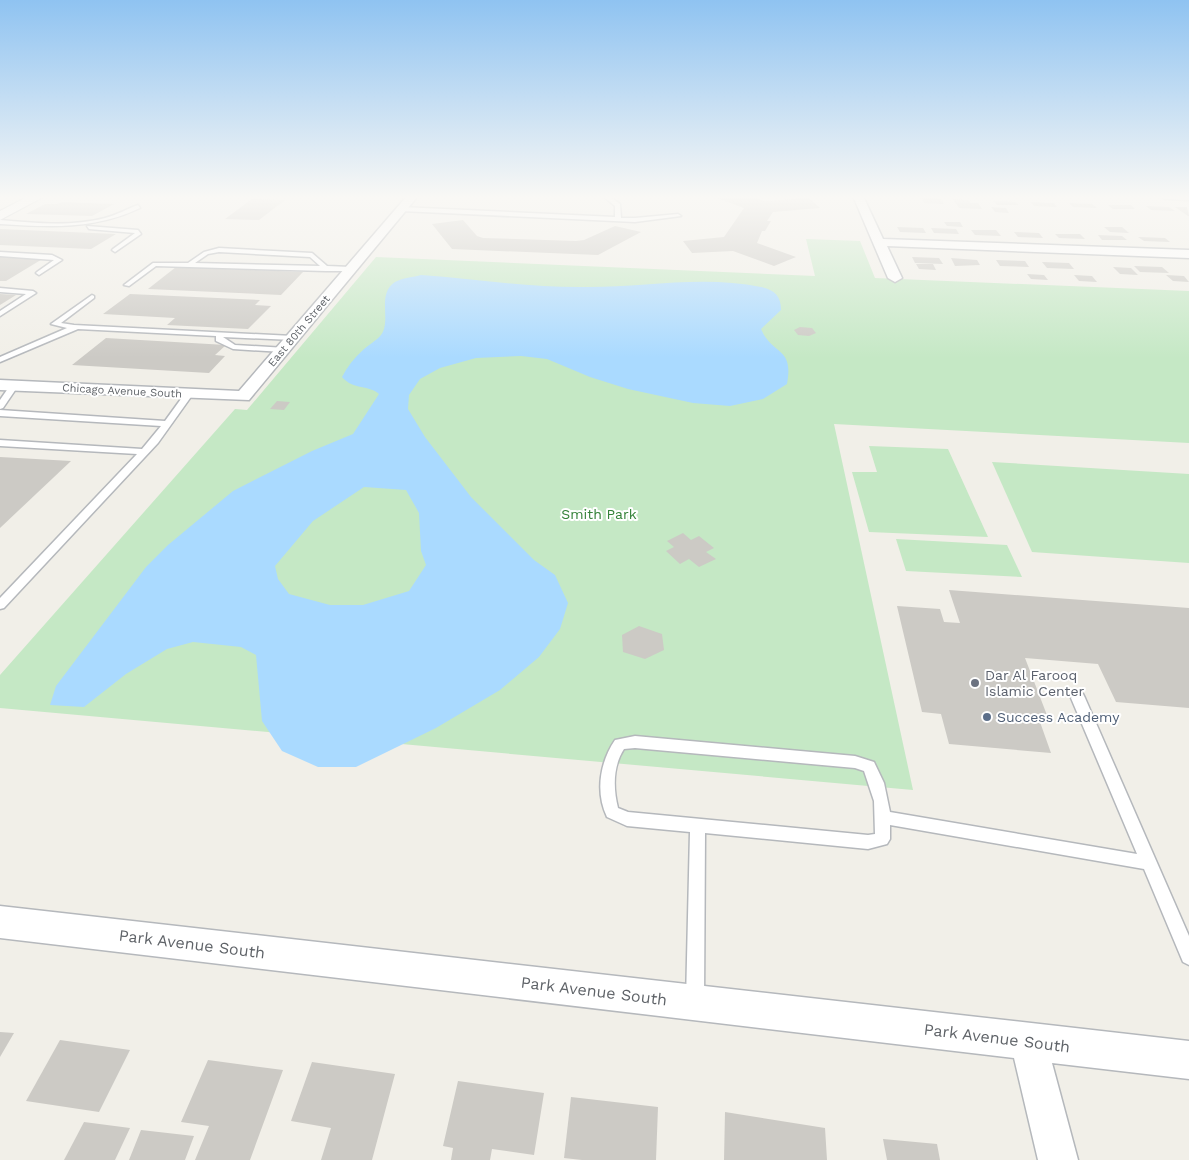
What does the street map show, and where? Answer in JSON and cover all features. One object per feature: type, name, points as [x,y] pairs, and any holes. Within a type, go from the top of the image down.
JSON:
[{"type":"street","name":"East 80th Street","points":[[243,396],[367,250]]},
{"type":"street","points":[[883,250],[895,278]]},
{"type":"street","points":[[1089,250],[1189,254]]},
{"type":"street","name":"Chicago Avenue South","points":[[7,385],[243,396]]},
{"type":"street","name":"Park Avenue South","points":[[0,922],[1189,1060]]},
{"type":"street","points":[[1028,1042],[1058,1160]]},
{"type":"lane","points":[[190,264],[206,253],[218,250]]},
{"type":"lane","points":[[221,250],[312,255],[326,269]]},
{"type":"lane","points":[[0,254],[52,257],[59,260],[39,274]]},
{"type":"lane","points":[[126,285],[155,264],[351,269]]},
{"type":"lane","points":[[0,290],[33,293],[0,314]]},
{"type":"lane","points":[[92,298],[55,324],[77,327],[293,338]]},
{"type":"lane","points":[[0,360],[77,327]]},
{"type":"lane","points":[[220,334],[219,339],[233,347],[283,350]]},
{"type":"lane","points":[[0,406],[7,385]]},
{"type":"lane","points":[[0,605],[145,452],[188,394]]},
{"type":"lane","points":[[0,413],[167,424]]},
{"type":"lane","points":[[0,443],[145,452]]},
{"type":"lane","points":[[1078,698],[1189,956]]},
{"type":"lane","points":[[635,742],[855,762],[869,766],[876,780],[883,818],[882,838],[868,842],[698,826],[627,819],[612,812],[606,795],[611,754],[620,744],[635,742]]},
{"type":"lane","points":[[883,818],[1149,863]]},
{"type":"lane","points":[[695,1002],[698,826]]},
{"type":"green space","name":"Smith Park","points":[[809,250],[864,250],[875,278],[1189,291],[1189,443],[834,424],[913,790],[0,708],[0,675],[235,409],[247,410],[376,257],[815,276]]},
{"type":"green space","points":[[869,446],[948,449],[988,537],[869,532],[852,472],[877,472]]},
{"type":"green space","points":[[992,462],[1189,474],[1189,563],[1032,552]]},
{"type":"green space","points":[[896,539],[1007,545],[1022,577],[906,571]]},
{"type":"water","points":[[421,275],[567,287],[718,282],[766,288],[776,294],[780,301],[781,310],[761,329],[766,338],[781,352],[788,363],[787,384],[763,399],[730,406],[693,403],[628,389],[590,377],[547,359],[521,356],[476,358],[440,368],[420,379],[409,395],[408,409],[425,437],[471,497],[534,560],[555,575],[568,603],[560,629],[539,657],[500,690],[436,728],[356,767],[318,767],[282,751],[262,721],[256,655],[241,647],[193,642],[167,649],[126,674],[84,707],[50,705],[56,686],[146,567],[168,545],[233,491],[312,451],[353,434],[379,394],[371,389],[351,384],[342,377],[348,366],[357,356],[381,335],[384,329],[385,301],[389,287],[395,282]],"holes":[[[364,487],[406,490],[419,513],[421,551],[426,565],[409,591],[363,605],[330,605],[289,594],[278,579],[275,566],[313,521]]]},
{"type":"building","points":[[480,250],[607,250],[598,255]]},
{"type":"building","points":[[690,250],[777,250],[796,257],[774,266],[733,251],[692,253]]},
{"type":"building","points":[[0,257],[44,258],[6,281],[0,281]]},
{"type":"building","points":[[912,257],[939,258],[943,264],[915,263]]},
{"type":"building","points":[[951,258],[977,260],[980,265],[955,266]]},
{"type":"building","points":[[996,260],[1025,261],[1029,267],[1000,266]]},
{"type":"building","points":[[1042,262],[1069,263],[1074,269],[1047,268]]},
{"type":"building","points":[[916,264],[933,264],[936,270],[919,269]]},
{"type":"building","points":[[1134,266],[1162,267],[1169,273],[1140,272]]},
{"type":"building","points":[[176,267],[303,272],[281,295],[148,289]]},
{"type":"building","points":[[1113,267],[1131,268],[1138,275],[1120,274]]},
{"type":"building","points":[[1027,274],[1044,275],[1048,280],[1031,279]]},
{"type":"building","points":[[1074,275],[1092,276],[1097,282],[1079,281]]},
{"type":"building","points":[[1166,275],[1184,276],[1189,282],[1173,281]]},
{"type":"building","points":[[0,294],[16,295],[0,305]]},
{"type":"building","points":[[130,294],[260,300],[255,305],[271,306],[248,329],[167,325],[175,318],[103,314]]},
{"type":"building","points":[[800,327],[812,328],[816,333],[809,336],[798,335],[794,330]]},
{"type":"building","points":[[106,338],[226,345],[215,355],[225,356],[209,373],[72,365]]},
{"type":"building","points":[[277,401],[290,402],[284,410],[270,409]]},
{"type":"building","points":[[0,457],[71,461],[0,528]]},
{"type":"building","points":[[683,533],[691,540],[699,536],[714,548],[706,552],[716,559],[699,567],[689,559],[680,564],[666,551],[674,547],[667,541]]},
{"type":"building","name":"Dar Al Farooq Islamic Center","points":[[949,590],[1189,608],[1189,708],[1116,702],[1098,664],[1025,658],[1050,723],[1040,722],[1051,753],[949,744],[941,714],[922,712],[897,606],[940,609],[944,622],[960,623]]},
{"type":"building","points":[[639,626],[662,634],[664,650],[645,659],[623,652],[622,635]]},
{"type":"building","points":[[0,1032],[14,1033],[0,1057]]},
{"type":"building","points":[[60,1040],[130,1050],[99,1112],[26,1101]]},
{"type":"building","points":[[208,1060],[283,1070],[250,1160],[195,1160],[209,1126],[181,1122]]},
{"type":"building","points":[[312,1062],[395,1074],[372,1160],[321,1160],[331,1128],[291,1121]]},
{"type":"building","points":[[458,1081],[544,1093],[534,1155],[492,1149],[490,1160],[451,1160],[453,1148],[443,1146]]},
{"type":"building","points":[[571,1097],[658,1107],[656,1160],[582,1160],[564,1158]]},
{"type":"building","points":[[725,1112],[825,1128],[827,1160],[724,1160]]},
{"type":"building","points":[[84,1122],[130,1128],[115,1160],[64,1160]]},
{"type":"building","points":[[141,1130],[194,1136],[185,1160],[129,1160]]},
{"type":"building","points":[[883,1139],[937,1144],[940,1160],[887,1160]]},
{"type":"place","name":"Dar Al Farooq Islamic Center","points":[[975,683]]},
{"type":"place","name":"Success Academy","points":[[987,717]]}]
